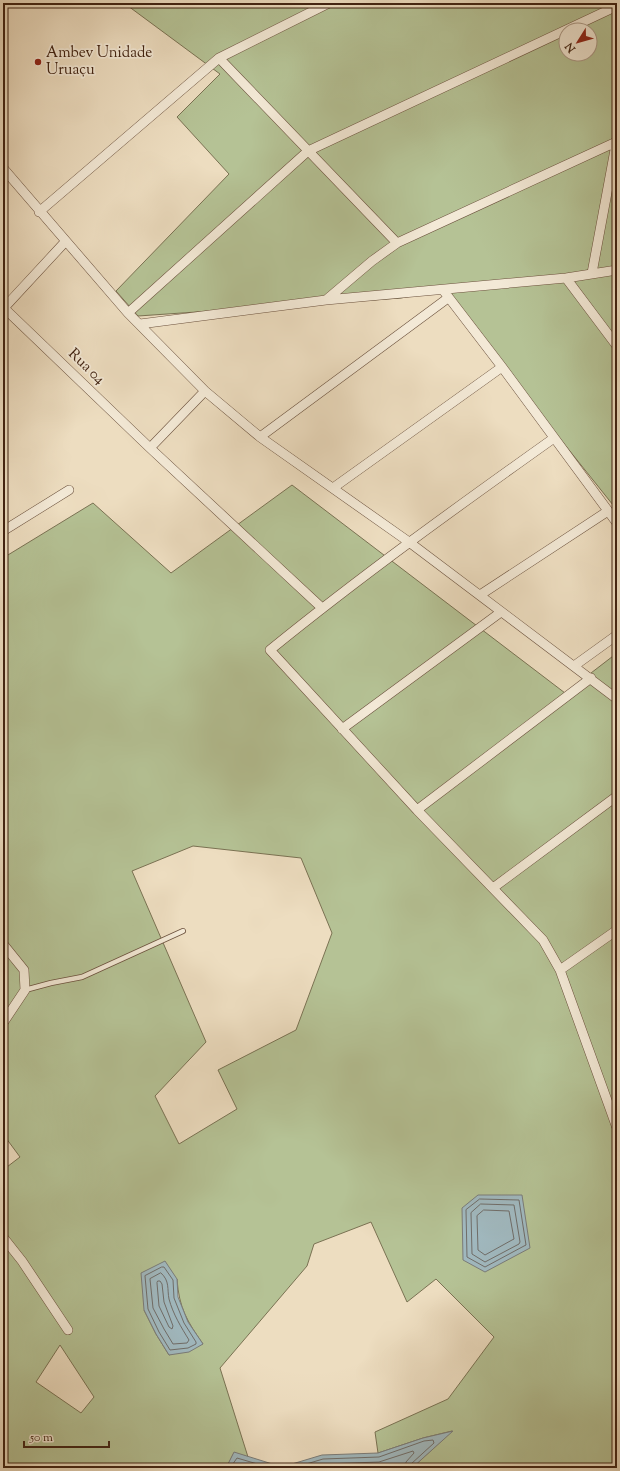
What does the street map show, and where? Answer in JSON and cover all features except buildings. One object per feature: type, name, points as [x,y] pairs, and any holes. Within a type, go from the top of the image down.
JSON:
[{"type":"street","points":[[39,212],[219,58],[330,3]]},
{"type":"street","points":[[128,313],[308,151],[617,6]]},
{"type":"street","points":[[219,58],[397,243]]},
{"type":"street","points":[[326,300],[372,261],[397,243],[617,140]]},
{"type":"street","points":[[592,273],[617,140]]},
{"type":"street","points":[[3,168],[39,212],[128,313],[205,391],[260,437],[409,542],[617,699]]},
{"type":"street","points":[[3,308],[65,242]]},
{"type":"street","points":[[140,324],[326,300],[566,278],[617,270]]},
{"type":"street","points":[[566,278],[617,346]]},
{"type":"street","points":[[443,290],[502,367],[617,523]]},
{"type":"street","points":[[260,437],[448,298]]},
{"type":"street","name":"Rua 04","points":[[3,308],[150,448],[322,608]]},
{"type":"street","points":[[334,488],[502,367]]},
{"type":"street","points":[[150,448],[205,391]]},
{"type":"street","points":[[554,438],[409,542],[322,608],[270,650],[417,810],[543,940],[560,970],[617,1128]]},
{"type":"street","points":[[3,531],[69,490]]},
{"type":"street","points":[[480,595],[608,511]]},
{"type":"street","points":[[342,729],[501,612]]},
{"type":"street","points":[[574,666],[617,635]]},
{"type":"street","points":[[417,810],[591,678]]},
{"type":"street","points":[[493,888],[617,796]]},
{"type":"street","points":[[560,970],[617,930]]},
{"type":"street","points":[[3,944],[24,970],[26,990],[3,1023]]},
{"type":"street","points":[[3,1237],[22,1261],[68,1330]]},
{"type":"lane","points":[[26,990],[82,977],[183,931]]},
{"type":"green space","points":[[124,3],[617,3],[617,510],[445,295],[443,290],[401,298],[138,316],[116,291],[229,174],[177,117],[220,74]]},
{"type":"green space","points":[[292,485],[565,693],[617,653],[617,1468],[412,1468],[452,1431],[423,1438],[378,1453],[375,1432],[448,1399],[494,1337],[436,1279],[407,1302],[371,1222],[314,1244],[307,1266],[220,1368],[248,1457],[234,1453],[226,1468],[3,1468],[3,1170],[20,1157],[3,1134],[3,558],[93,503],[171,573]],"holes":[[[193,846],[301,858],[332,933],[296,1030],[218,1070],[237,1109],[179,1144],[155,1096],[206,1042],[132,871]],[[177,1279],[180,1298],[185,1314],[192,1328],[203,1344],[169,1355],[144,1310]],[[60,1345],[94,1397],[81,1413],[36,1382]]]},
{"type":"water","points":[[478,1195],[522,1195],[530,1248],[485,1272],[463,1260],[462,1208]]},
{"type":"water","points":[[165,1261],[177,1279],[178,1297],[188,1322],[203,1344],[189,1352],[169,1355],[144,1310],[141,1273]]},
{"type":"water","points":[[453,1431],[412,1468],[226,1468],[234,1452],[282,1467],[322,1455],[378,1453],[423,1438]]},
{"type":"place","name":"Ambev Unidade Uruaçu","points":[[38,62]]}]
